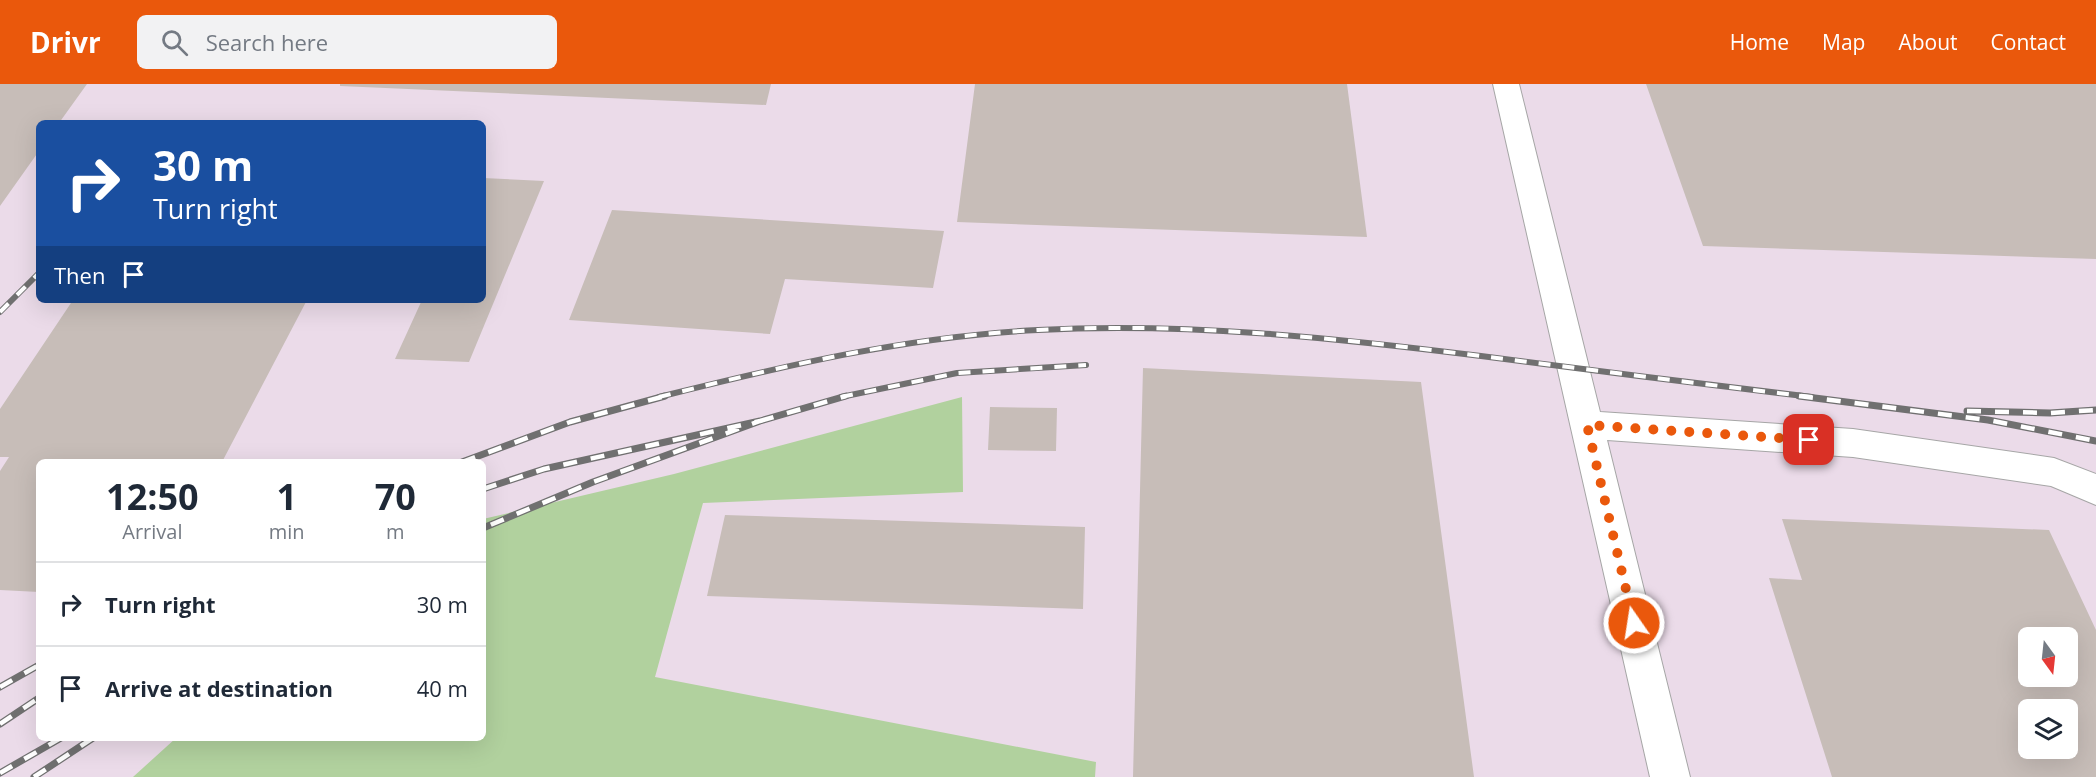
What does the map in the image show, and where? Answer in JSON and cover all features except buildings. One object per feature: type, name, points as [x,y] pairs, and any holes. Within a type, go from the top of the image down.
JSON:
[{"type":"lane","points":[[1506,84],[1670,777]]},
{"type":"lane","points":[[1587,425],[1853,442],[2054,472],[2096,490]]},
{"type":"shaded area","points":[[0,84],[2096,84],[2096,777],[0,777]]},
{"type":"green space","points":[[962,397],[963,492],[703,503],[655,677],[1096,762],[1095,777],[133,777],[173,741],[486,741],[486,518],[674,474]]},
{"type":"railway","points":[[0,312],[36,276]]},
{"type":"railway","points":[[659,397],[753,374],[895,346],[990,333],[1094,328],[1205,330],[1316,338],[1426,349],[1812,397]]},
{"type":"railway","points":[[841,397],[957,373],[1086,365]]},
{"type":"railway","points":[[470,459],[570,422],[665,396]]},
{"type":"railway","points":[[760,421],[846,396]]},
{"type":"railway","points":[[1799,396],[1988,420],[2096,441]]},
{"type":"railway","points":[[1967,411],[2050,413],[2096,410]]},
{"type":"railway","points":[[486,488],[544,469],[760,421]]},
{"type":"railway","points":[[486,527],[593,482],[760,421]]},
{"type":"railway","points":[[0,687],[36,667]]},
{"type":"railway","points":[[0,724],[36,700]]},
{"type":"railway","points":[[0,773],[56,741]]},
{"type":"railway","points":[[34,777],[88,741]]},
{"type":"route","points":[[1634,623],[1587,425],[1809,440]]}]
